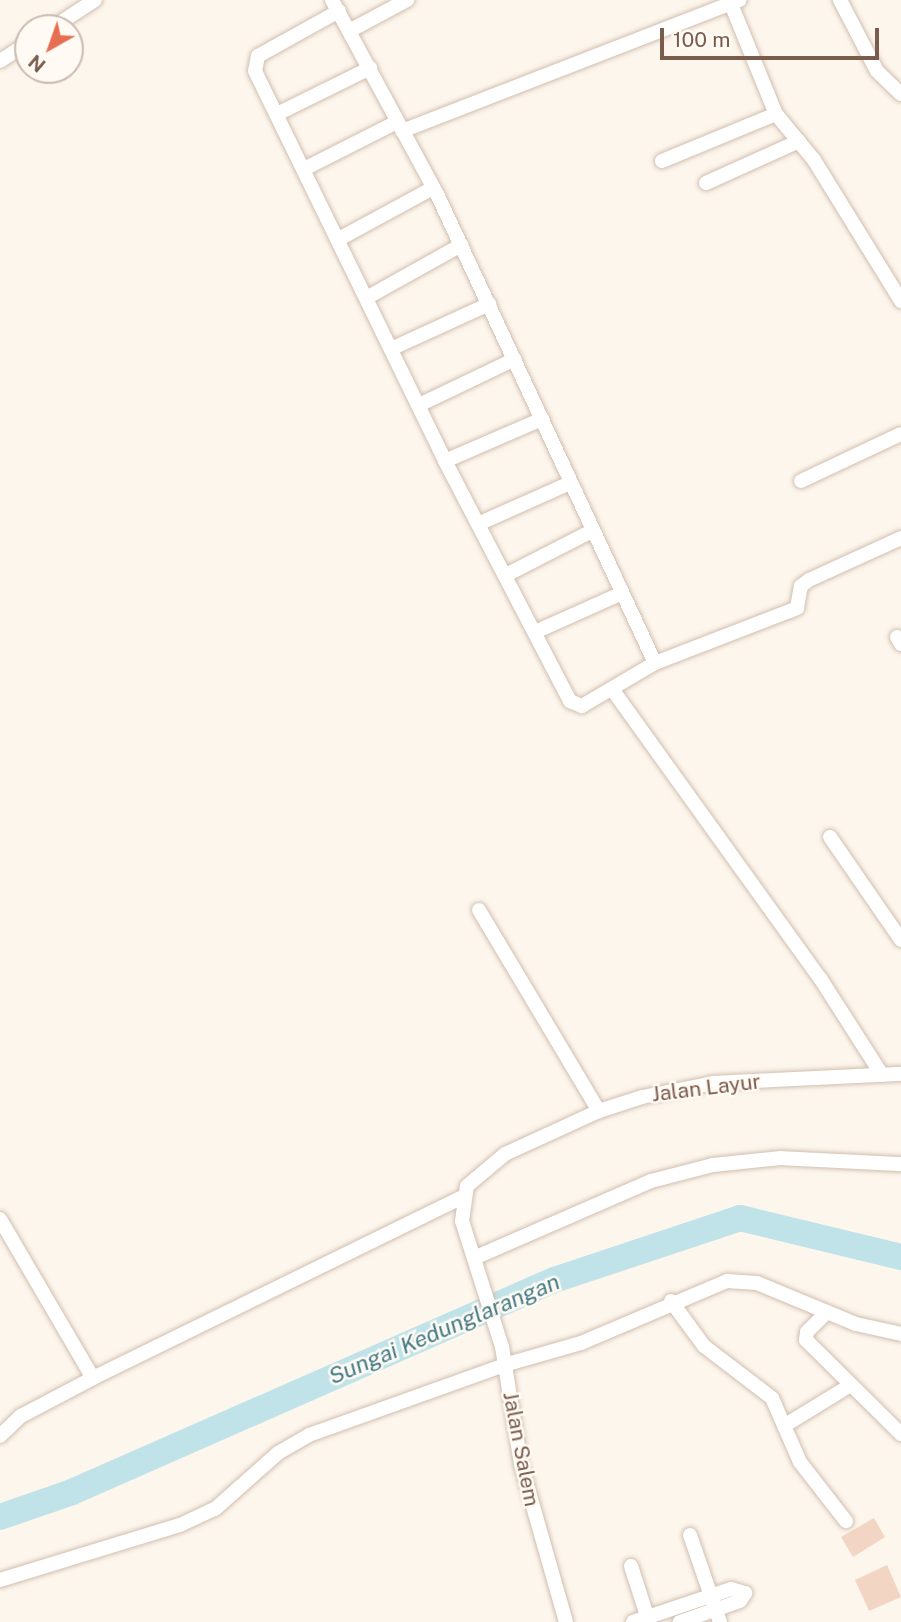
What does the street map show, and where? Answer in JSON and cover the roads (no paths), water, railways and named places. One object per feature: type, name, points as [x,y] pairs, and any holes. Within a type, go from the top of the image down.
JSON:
[{"type":"street","points":[[74,14],[95,0]]},
{"type":"street","points":[[351,30],[407,0]]},
{"type":"street","points":[[840,0],[877,71],[901,94]]},
{"type":"street","points":[[305,172],[399,126],[735,2],[776,114],[799,141],[901,301]]},
{"type":"street","points":[[655,663],[461,245],[351,30],[335,5],[255,59],[255,71],[393,348],[445,461],[575,705],[582,706],[655,663],[797,608],[801,586],[809,580],[901,538]]},
{"type":"street","points":[[276,114],[370,68]]},
{"type":"street","points":[[662,162],[776,114]]},
{"type":"street","points":[[706,183],[799,141]]},
{"type":"street","points":[[339,239],[433,188]]},
{"type":"street","points":[[368,297],[461,245]]},
{"type":"street","points":[[393,348],[489,304]]},
{"type":"street","points":[[419,405],[515,359]]},
{"type":"street","points":[[445,461],[542,419]]},
{"type":"street","points":[[801,481],[901,433]]},
{"type":"street","points":[[478,524],[570,482]]},
{"type":"street","points":[[506,575],[592,531]]},
{"type":"street","points":[[535,632],[622,593]]},
{"type":"street","points":[[612,689],[820,978],[882,1075]]},
{"type":"street","points":[[830,836],[901,940]]},
{"type":"street","points":[[479,910],[598,1111]]},
{"type":"street","name":"Jalan Layur","points":[[463,1197],[485,1167],[598,1111],[714,1083],[901,1074]]},
{"type":"street","points":[[474,1258],[651,1181],[713,1165],[781,1158],[901,1164]]},
{"type":"street","points":[[0,1436],[22,1416],[93,1378],[463,1197]]},
{"type":"street","name":"Jalan Salem","points":[[463,1197],[462,1222],[502,1347],[521,1464],[566,1622]]},
{"type":"street","points":[[0,1219],[93,1378]]},
{"type":"street","points":[[0,1580],[180,1525],[215,1509],[278,1452],[309,1435],[504,1365],[582,1343],[671,1301],[727,1281],[747,1282],[874,1330],[901,1334]]},
{"type":"street","points":[[671,1301],[688,1330],[717,1358],[755,1382],[787,1424],[800,1462],[846,1521]]},
{"type":"street","points":[[827,1312],[807,1332],[806,1340],[849,1386],[901,1434]]},
{"type":"street","points":[[787,1424],[849,1386]]},
{"type":"street","points":[[690,1535],[715,1609]]},
{"type":"street","points":[[631,1566],[643,1621],[715,1609]]},
{"type":"street","points":[[680,1622],[715,1609]]},
{"type":"waterway","name":"Sungai Kedunglarangan","points":[[0,1517],[72,1492],[554,1280],[740,1218],[901,1257]]}]
